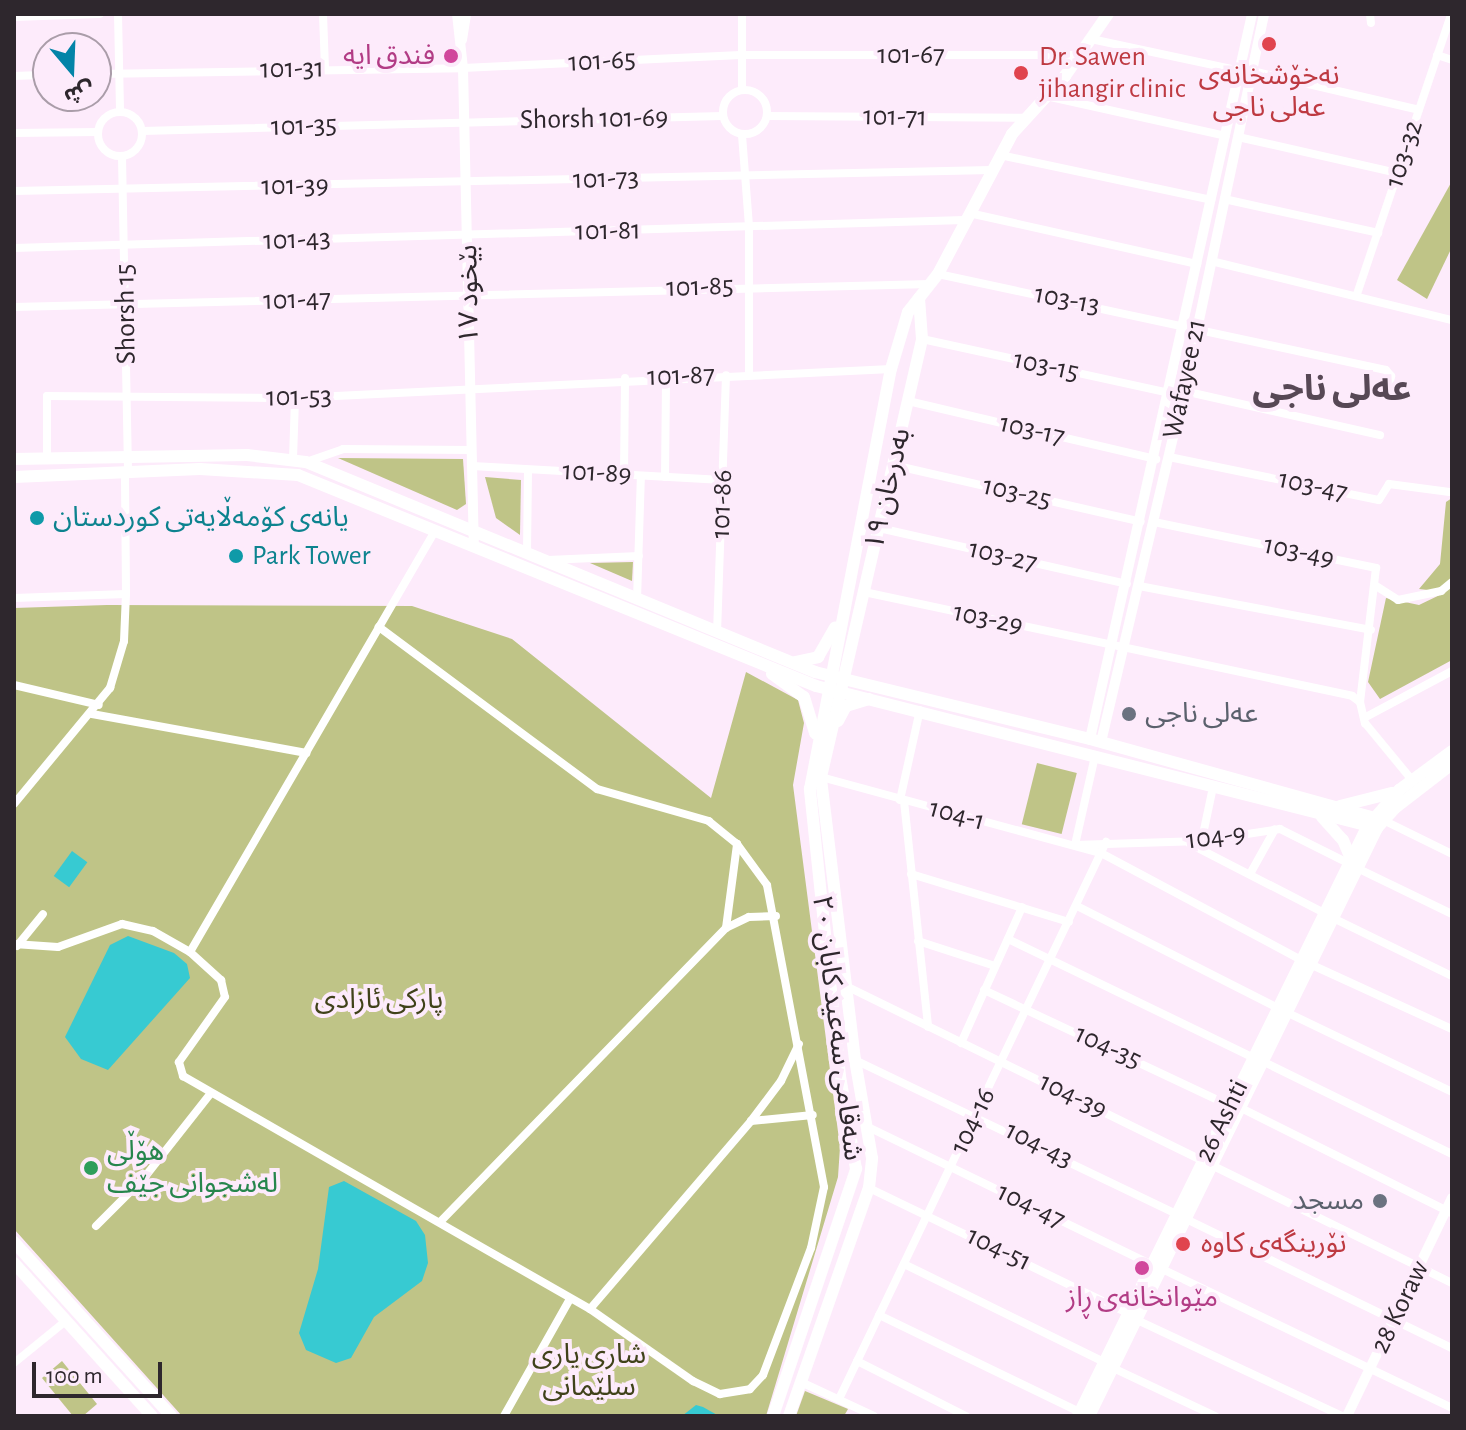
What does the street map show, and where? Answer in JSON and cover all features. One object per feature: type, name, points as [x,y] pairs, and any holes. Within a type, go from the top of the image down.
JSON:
[{"type":"main road","name":"بەدرخان ١٩","points":[[836,684],[844,607],[891,369],[905,319],[934,279],[1023,118],[1080,55],[1108,14]]},
{"type":"main road","name":"بەدرخان ١٩","points":[[836,684],[850,653],[922,339],[919,298]]},
{"type":"main road","points":[[14,459],[128,454],[300,460],[785,660],[836,684],[889,689],[1096,741],[1375,824]]},
{"type":"main road","points":[[14,477],[126,472],[280,471],[322,482],[749,659],[920,710],[1213,787],[1325,811],[1399,790]]},
{"type":"main road","points":[[785,660],[807,662],[823,653],[844,607]]},
{"type":"main road","points":[[850,653],[853,673],[889,689]]},
{"type":"main road","points":[[749,659],[804,697],[817,741]]},
{"type":"main road","name":"شەقامی سەعید کابان ٢٠","points":[[773,1416],[856,1169],[840,1076],[811,804],[817,741],[836,684]]},
{"type":"main road","name":"شەقامی سەعید کابان ٢٠","points":[[789,1416],[869,1188],[872,1158],[845,986],[821,777],[836,684]]},
{"type":"main road","points":[[824,753],[846,706],[876,697]]},
{"type":"main road","points":[[1375,824],[1399,790],[1452,751]]},
{"type":"main road","points":[[1375,824],[1452,764]]},
{"type":"main road","points":[[1437,774],[1452,771]]},
{"type":"main road","points":[[1325,811],[1354,865]]},
{"type":"main road","name":"26 Ashti","points":[[1082,1415],[1375,824]]},
{"type":"main road","points":[[14,1242],[171,1416]]},
{"type":"main road","points":[[14,1263],[152,1416]]},
{"type":"street","points":[[14,17],[100,14]]},
{"type":"street","points":[[118,14],[120,112]]},
{"type":"street","points":[[323,14],[325,68]]},
{"type":"street","points":[[457,14],[462,40]]},
{"type":"street","points":[[462,40],[466,14]]},
{"type":"street","points":[[742,14],[742,90]]},
{"type":"street","name":"Wafayee 21","points":[[1247,71],[1252,14]]},
{"type":"street","name":"Wafayee 21","points":[[1096,741],[1211,200],[1232,136],[1264,14]]},
{"type":"street","name":"103-32","points":[[1357,294],[1451,14]]},
{"type":"street","points":[[1091,39],[1419,110]]},
{"type":"street","name":"بێخود ١٧","points":[[462,40],[474,547]]},
{"type":"street","name":"101-67","points":[[741,55],[1080,55]]},
{"type":"street","name":"101-65","points":[[463,68],[741,55]]},
{"type":"street","points":[[1437,55],[1452,60]]},
{"type":"street","name":"101-31","points":[[112,73],[463,68]]},
{"type":"street","points":[[742,90],[761,96],[767,116],[761,128],[742,135],[729,129],[723,116],[725,102],[742,90]]},
{"type":"street","points":[[1046,95],[1398,173]]},
{"type":"street","points":[[120,112],[132,115],[142,131],[140,145],[122,157],[104,150],[98,132],[102,120],[120,112]]},
{"type":"street","name":"Shorsh 101-69","points":[[465,121],[723,116]]},
{"type":"street","name":"101-71","points":[[767,116],[1023,118]]},
{"type":"street","name":"101-35","points":[[142,131],[465,121]]},
{"type":"street","points":[[14,133],[98,132]]},
{"type":"street","points":[[742,135],[749,227],[749,374]]},
{"type":"street","name":"Wafayee 21","points":[[1117,647],[1139,586],[1184,391],[1224,199],[1232,136]]},
{"type":"street","points":[[1000,155],[1211,200]]},
{"type":"street","name":"Shorsh 15","points":[[14,804],[99,705],[121,658],[126,594],[128,454],[122,157]]},
{"type":"street","name":"101-73","points":[[466,183],[992,170]]},
{"type":"street","name":"101-39","points":[[14,191],[466,183]]},
{"type":"street","points":[[1224,199],[1378,233]]},
{"type":"street","name":"101-81","points":[[467,234],[749,227],[967,216],[1197,264]]},
{"type":"street","name":"101-43","points":[[14,248],[467,234]]},
{"type":"street","points":[[1211,261],[1357,294],[1452,320]]},
{"type":"street","name":"101-85","points":[[469,295],[934,279]]},
{"type":"street","name":"103-13","points":[[934,279],[1184,323],[1388,371],[1388,395]]},
{"type":"street","name":"101-47","points":[[14,307],[469,295]]},
{"type":"street","name":"103-15","points":[[922,339],[1170,393]]},
{"type":"street","name":"101-87","points":[[471,392],[625,378],[891,369]]},
{"type":"street","name":"101-86","points":[[717,634],[726,375]]},
{"type":"street","points":[[665,477],[666,377]]},
{"type":"street","points":[[624,475],[625,378]]},
{"type":"street","points":[[1184,391],[1380,435]]},
{"type":"street","name":"101-53","points":[[47,458],[47,396],[295,398],[471,392]]},
{"type":"street","points":[[295,398],[300,460],[343,449],[472,450]]},
{"type":"street","name":"103-17","points":[[908,401],[1156,459]]},
{"type":"street","name":"103-47","points":[[1169,457],[1379,500],[1389,484],[1449,492]]},
{"type":"street","name":"103-25","points":[[893,465],[1141,522]]},
{"type":"street","name":"101-89","points":[[472,466],[723,480]]},
{"type":"street","points":[[527,553],[528,470]]},
{"type":"street","points":[[637,600],[641,476]]},
{"type":"street","name":"103-49","points":[[1154,522],[1376,568],[1376,586]]},
{"type":"street","name":"103-27","points":[[879,528],[1127,584]]},
{"type":"street","points":[[190,952],[435,531]]},
{"type":"street","points":[[541,560],[639,556]]},
{"type":"street","points":[[1412,780],[1364,720],[1360,702],[1367,630],[1376,586],[1398,600],[1441,591],[1452,582]]},
{"type":"street","points":[[1139,586],[1367,630]]},
{"type":"street","name":"103-29","points":[[864,592],[1352,696],[1360,702]]},
{"type":"street","points":[[14,598],[126,594]]},
{"type":"street","points":[[16,945],[58,947],[122,924],[153,931],[190,952],[213,969],[225,990],[215,1017],[179,1062],[183,1076],[210,1094],[441,1221],[502,1264],[590,1309],[707,1389],[732,1395],[750,1389],[763,1375],[816,1230],[824,1187],[776,916],[762,874],[737,844],[689,812],[629,802],[597,789],[379,627]]},
{"type":"street","points":[[1364,720],[1452,671]]},
{"type":"street","points":[[14,685],[99,705]]},
{"type":"street","points":[[920,710],[902,800],[928,1027]]},
{"type":"street","points":[[92,714],[306,753]]},
{"type":"street","points":[[1075,845],[1095,756]]},
{"type":"street","name":"104-1","points":[[821,777],[1097,852],[1306,963],[1452,1029]]},
{"type":"street","points":[[1213,787],[1200,845],[1329,916],[1452,976]]},
{"type":"street","points":[[1375,824],[1452,854]]},
{"type":"street","points":[[1250,874],[1275,829]]},
{"type":"street","name":"104-9","points":[[1075,845],[1106,842],[1186,842],[1200,845],[1275,829],[1452,914]]},
{"type":"street","name":"104-16","points":[[839,1399],[1077,906],[1097,852],[1106,842]]},
{"type":"street","points":[[726,928],[737,844]]},
{"type":"street","points":[[911,874],[1069,922]]},
{"type":"street","points":[[1077,906],[1452,1092]]},
{"type":"street","points":[[961,1043],[1022,907]]},
{"type":"street","points":[[16,945],[43,914]]},
{"type":"street","points":[[441,1221],[726,928],[749,917],[776,916]]},
{"type":"street","points":[[1008,939],[1452,1154]]},
{"type":"street","points":[[918,941],[995,966]]},
{"type":"street","name":"104-39","points":[[845,986],[1452,1283]]},
{"type":"street","name":"104-35","points":[[984,990],[1236,1107],[1449,1211]]},
{"type":"street","points":[[590,1309],[751,1121],[781,1081],[799,1042]]},
{"type":"street","name":"104-43","points":[[855,1060],[976,1114],[1452,1348]]},
{"type":"street","points":[[96,1226],[144,1178],[210,1094]]},
{"type":"street","points":[[751,1121],[813,1115]]},
{"type":"street","name":"104-47","points":[[866,1126],[1369,1371],[1452,1408]]},
{"type":"street","name":"104-51","points":[[869,1188],[1344,1416]]},
{"type":"street","name":"28 Koraw","points":[[1344,1416],[1449,1211],[1452,1198]]},
{"type":"street","points":[[904,1264],[1215,1416]]},
{"type":"street","points":[[504,1416],[570,1299]]},
{"type":"street","points":[[879,1315],[1082,1415]]},
{"type":"street","points":[[14,1363],[67,1320]]},
{"type":"street","points":[[857,1361],[966,1416]]},
{"type":"street","points":[[803,1383],[839,1399],[854,1412],[874,1416]]},
{"type":"green space","points":[[1452,181],[1452,247],[1427,299],[1397,280]]},
{"type":"green space","points":[[338,458],[463,459],[466,504],[457,510]]},
{"type":"green space","points":[[485,477],[521,480],[520,535],[496,518]]},
{"type":"green space","points":[[1452,498],[1452,660],[1380,699],[1368,682],[1386,598],[1419,605],[1446,592],[1419,589],[1440,564],[1446,502]]},
{"type":"green space","points":[[633,562],[632,581],[590,563]]},
{"type":"green space","name":"پارکی ئازادی","points":[[107,605],[412,606],[512,639],[711,798],[746,672],[798,700],[804,723],[793,785],[840,1147],[838,1177],[766,1416],[182,1416],[14,1229],[14,608]]},
{"type":"green space","points":[[1037,763],[1077,773],[1062,834],[1022,824]]},
{"type":"green space","points":[[62,1361],[97,1404],[83,1416],[73,1416],[42,1378]]},
{"type":"green space","points":[[805,1391],[848,1409],[844,1416],[796,1416]]},
{"type":"water","points":[[72,851],[87,862],[69,887],[54,876]]},
{"type":"water","points":[[128,936],[174,953],[187,964],[190,978],[108,1070],[81,1059],[65,1037],[110,945]]},
{"type":"water","points":[[344,1181],[416,1221],[425,1235],[428,1263],[422,1281],[374,1317],[351,1358],[336,1363],[306,1350],[299,1333],[318,1269],[329,1187]]},
{"type":"water","points":[[696,1405],[703,1407],[719,1416],[682,1416]]},
{"type":"place","name":"نەخۆشخانەی عەلی ناجی","points":[[1269,44]]},
{"type":"place","name":"فندق ايه","points":[[451,56]]},
{"type":"place","name":"Dr. Sawen jihangir clinic","points":[[1021,73]]},
{"type":"place","name":"یانەی کۆمەڵایەتی کوردستان","points":[[37,518]]},
{"type":"place","name":"Park Tower","points":[[236,556]]},
{"type":"place","name":"عەلی ناجی","points":[[1129,714]]},
{"type":"place","name":"هۆڵی لەشجوانی جێف","points":[[91,1168]]},
{"type":"place","name":"مسجد","points":[[1380,1201]]},
{"type":"place","name":"نۆرینگەی کاوە","points":[[1183,1244]]},
{"type":"place","name":"مێوانخانەی ڕاز","points":[[1142,1268]]},
{"type":"district","name":"عەلی ناجی","points":[[1332,390]]},
{"type":"park label","name":"شاری یاری سلێمانی","points":[[589,1371]]}]
